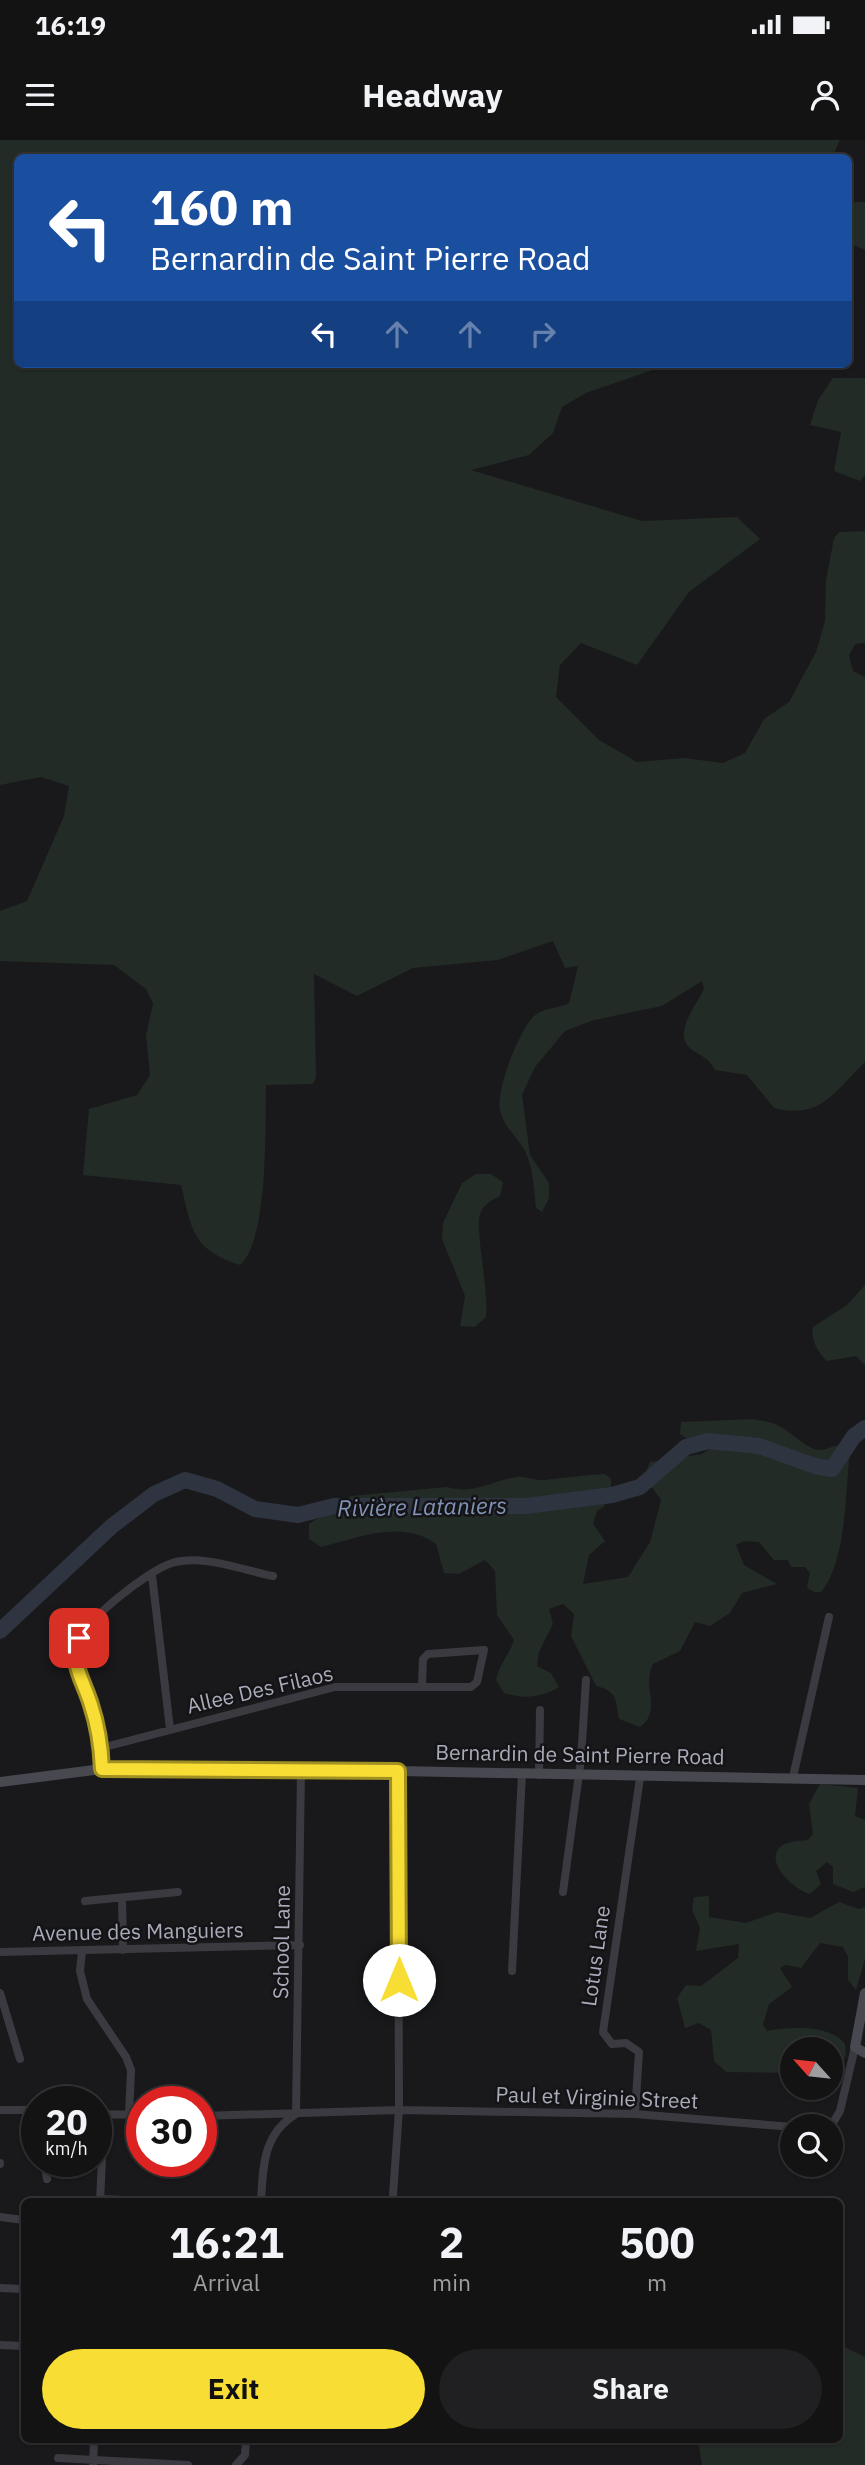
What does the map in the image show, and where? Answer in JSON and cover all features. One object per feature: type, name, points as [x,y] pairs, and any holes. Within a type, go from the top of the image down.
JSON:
[{"type":"main road","name":"Bernardin de Saint Pierre Road","points":[[0,1782],[102,1769],[398,1771],[865,1780]]},
{"type":"main road","points":[[860,2050],[865,1993]]},
{"type":"street","points":[[102,1769],[101,1748],[91,1703],[75,1663],[74,1650],[93,1619],[172,1563],[196,1561],[273,1576]]},
{"type":"street","points":[[152,1575],[170,1729]]},
{"type":"street","points":[[793,1777],[829,1617]]},
{"type":"street","name":"Allee Des Filaos","points":[[101,1748],[335,1687],[471,1686],[477,1682],[485,1654],[480,1649],[428,1654],[424,1660],[422,1686]]},
{"type":"street","points":[[563,1892],[586,1680]]},
{"type":"street","points":[[540,1710],[540,1775]]},
{"type":"street","name":"School Lane","points":[[296,2114],[301,1770]]},
{"type":"street","points":[[393,2195],[399,2110],[398,1771]]},
{"type":"street","points":[[512,1971],[522,1774]]},
{"type":"street","name":"Lotus Lane","points":[[635,2115],[639,2052],[626,2043],[612,2044],[603,2032],[640,1777]]},
{"type":"street","points":[[85,1901],[178,1892]]},
{"type":"street","points":[[122,1898],[123,1950]]},
{"type":"street","name":"Avenue des Manguiers","points":[[0,1952],[300,1945]]},
{"type":"street","points":[[82,1951],[80,1971],[87,1999],[126,2057],[131,2070],[130,2086]]},
{"type":"street","points":[[0,1993],[20,2059]]},
{"type":"street","points":[[838,2114],[860,2050]]},
{"type":"street","points":[[0,2110],[21,2110]]},
{"type":"street","name":"Paul et Virginie Street","points":[[217,2116],[399,2110],[635,2115],[780,2126]]},
{"type":"street","points":[[261,2198],[266,2148],[284,2121],[296,2114]]},
{"type":"street","points":[[100,2177],[100,2198]]},
{"type":"street","points":[[0,2217],[21,2220]]},
{"type":"street","points":[[0,2288],[21,2289]]},
{"type":"street","points":[[0,2345],[21,2346]]},
{"type":"street","points":[[93,2462],[94,2443]]},
{"type":"street","points":[[236,2465],[245,2455],[246,2443]]},
{"type":"street","points":[[58,2458],[93,2462],[188,2465]]},
{"type":"shaded area","points":[[0,140],[840,140],[834,154],[14,154],[14,368],[658,368],[586,393],[562,407],[553,433],[529,455],[471,470],[642,521],[737,517],[760,539],[689,592],[637,665],[581,643],[560,665],[556,697],[599,740],[637,762],[684,758],[723,763],[745,753],[764,719],[789,702],[816,652],[825,621],[826,580],[834,538],[839,532],[865,531],[865,643],[855,644],[849,656],[853,671],[865,677],[865,1062],[826,1101],[804,1110],[774,1108],[747,1075],[715,1070],[711,1063],[688,1046],[684,1030],[704,989],[702,981],[662,1006],[594,1020],[565,1031],[535,1067],[522,1095],[530,1155],[549,1183],[549,1198],[542,1212],[536,1208],[526,1152],[504,1121],[499,1101],[510,1061],[528,1023],[538,1013],[569,1003],[578,966],[565,968],[553,941],[498,960],[413,968],[357,996],[314,974],[316,1077],[313,1084],[266,1085],[264,1180],[256,1232],[249,1252],[240,1265],[224,1259],[212,1252],[196,1236],[181,1185],[83,1175],[89,1109],[137,1095],[150,1075],[146,1035],[153,1004],[146,989],[114,965],[0,961],[0,911],[27,901],[64,816],[69,786],[41,777],[0,785]]},
{"type":"shaded area","points":[[852,202],[865,202],[865,250],[852,244]]},
{"type":"shaded area","points":[[833,378],[865,378],[865,475],[860,481],[834,471],[841,432],[810,425],[818,400]]},
{"type":"shaded area","points":[[476,1174],[491,1174],[503,1182],[500,1196],[486,1205],[480,1214],[479,1233],[486,1317],[475,1327],[460,1326],[465,1296],[442,1239],[443,1223],[462,1183]]},
{"type":"shaded area","points":[[865,1285],[865,1365],[856,1356],[827,1361],[815,1346],[813,1327],[847,1305]]},
{"type":"shaded area","points":[[753,1419],[775,1424],[814,1449],[842,1445],[850,1452],[843,1525],[836,1563],[821,1592],[814,1592],[807,1588],[810,1573],[805,1567],[791,1567],[788,1560],[774,1560],[759,1542],[744,1541],[736,1545],[744,1565],[777,1584],[742,1593],[730,1613],[710,1626],[695,1622],[680,1651],[653,1664],[649,1681],[650,1714],[640,1727],[619,1719],[612,1694],[596,1686],[571,1636],[574,1614],[563,1604],[549,1609],[553,1624],[539,1652],[537,1666],[551,1673],[559,1687],[539,1695],[511,1695],[504,1693],[496,1680],[514,1640],[497,1615],[495,1571],[485,1560],[459,1574],[444,1573],[436,1544],[409,1533],[380,1533],[321,1547],[309,1539],[309,1524],[351,1496],[447,1487],[466,1489],[517,1477],[541,1480],[605,1474],[611,1479],[611,1486],[604,1507],[597,1511],[593,1524],[605,1541],[589,1555],[583,1584],[628,1577],[650,1542],[661,1500],[644,1476],[650,1462],[702,1454],[724,1439],[689,1440],[680,1434],[681,1422]]},
{"type":"shaded area","points":[[820,1784],[858,1788],[855,1816],[865,1820],[865,1887],[853,1892],[833,1884],[833,1867],[827,1862],[816,1871],[821,1884],[810,1894],[790,1882],[776,1861],[776,1853],[780,1847],[808,1840],[813,1834],[809,1804]]},
{"type":"shaded area","points":[[709,1896],[709,1917],[746,1923],[777,1912],[810,1918],[839,1902],[859,1909],[865,1907],[865,1959],[856,1990],[848,1980],[848,1957],[843,1947],[820,1943],[801,1968],[786,1965],[780,1968],[792,1987],[769,2004],[763,2025],[767,2031],[809,2029],[820,2030],[836,2037],[780,2037],[780,2073],[726,2072],[714,2061],[711,2030],[699,2023],[685,2028],[677,1998],[686,1985],[701,1986],[738,1958],[739,1944],[696,1951],[700,1928],[692,1910],[694,1897]]},
{"type":"shaded area","points":[[843,2346],[865,2357],[865,2465],[702,2465],[698,2443],[843,2443]]},
{"type":"waterway","name":"Rivière Lataniers","points":[[0,1631],[112,1526],[154,1494],[185,1480],[217,1489],[255,1509],[298,1515],[334,1506],[526,1506],[612,1495],[640,1487],[686,1447],[708,1441],[759,1446],[815,1466],[832,1469],[854,1436],[865,1428]]},
{"type":"route","points":[[79,1638],[74,1650],[75,1663],[91,1703],[101,1748],[102,1769],[398,1771],[399,1980]]}]
